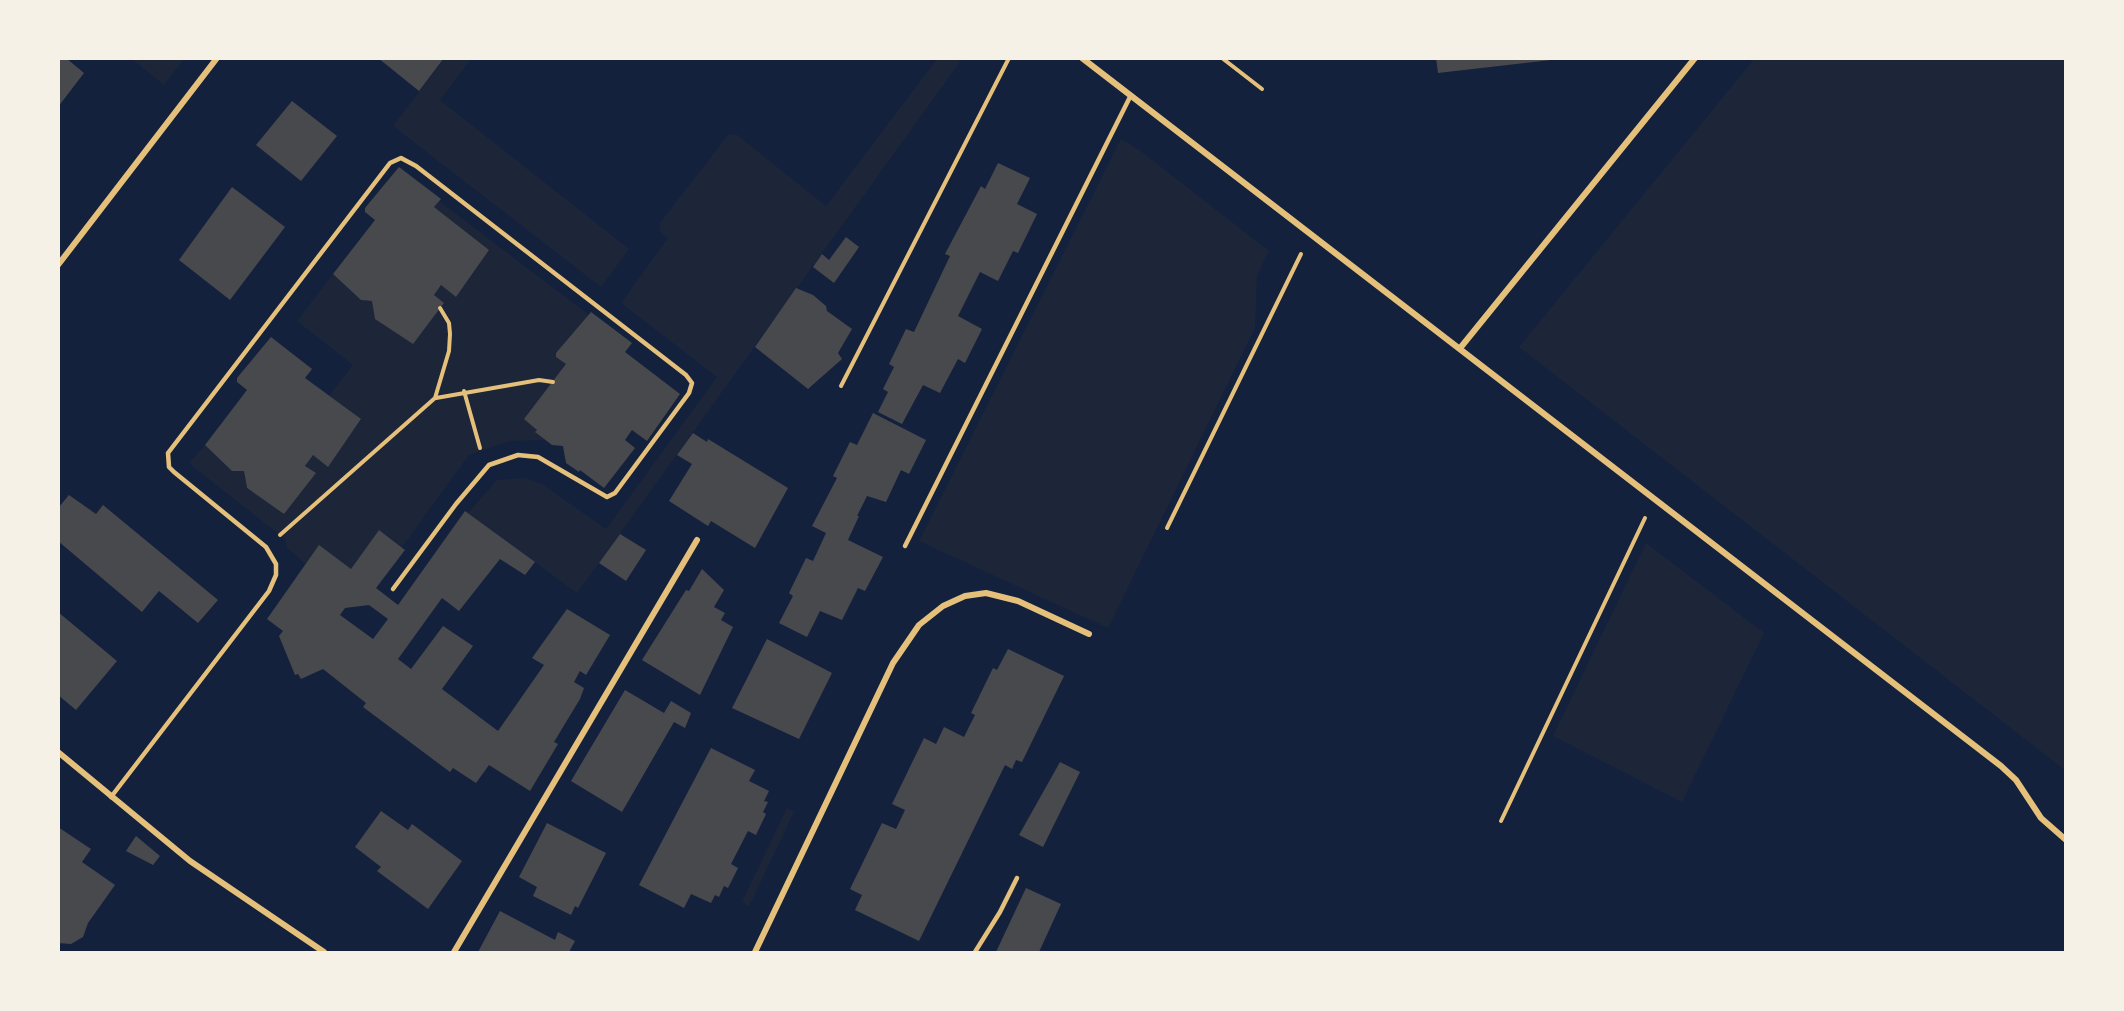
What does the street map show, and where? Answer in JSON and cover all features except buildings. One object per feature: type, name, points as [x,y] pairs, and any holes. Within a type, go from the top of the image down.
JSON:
[{"type":"street","points":[[58,265],[217,58]]},
{"type":"street","points":[[1082,58],[1461,347],[1654,501],[2001,766],[2016,780],[2041,818],[2066,840]]},
{"type":"street","points":[[1461,347],[1695,58]]},
{"type":"street","points":[[454,952],[697,540]]},
{"type":"street","points":[[755,952],[893,663],[919,625],[943,606],[965,596],[986,593],[1018,601],[1089,634]]},
{"type":"street","points":[[58,752],[190,861],[324,952]]},
{"type":"lane","points":[[905,546],[1131,95]]},
{"type":"lane","points":[[111,796],[269,591],[276,575],[276,564],[266,547],[174,472],[169,467],[168,453],[394,160],[401,159],[416,166],[686,375],[692,383],[689,393],[615,493],[607,497],[538,457],[518,455],[489,465],[456,504],[393,589]]},
{"type":"lane","points":[[975,952],[1000,912],[1017,878]]},
{"type":"path","points":[[841,386],[1009,58]]},
{"type":"path","points":[[1222,58],[1262,89]]},
{"type":"path","points":[[1167,528],[1288,278],[1312,235]]},
{"type":"path","points":[[266,547],[435,398],[444,372],[450,342],[448,322],[440,308]]},
{"type":"path","points":[[435,398],[539,380],[553,382]]},
{"type":"path","points":[[464,392],[474,434],[489,465]]},
{"type":"path","points":[[1501,821],[1654,501]]},
{"type":"shaded area","points":[[1755,58],[2065,59],[2065,770],[1519,347]]},
{"type":"shaded area","points":[[132,59],[184,59],[164,85]]},
{"type":"shaded area","points":[[444,59],[471,59],[440,100],[629,249],[601,287],[393,126]]},
{"type":"shaded area","points":[[937,59],[962,59],[577,593],[468,513],[497,480],[525,478],[542,484],[606,529],[717,377],[621,303],[668,238],[660,231],[660,223],[728,135],[736,134],[826,206]]},
{"type":"shaded area","points":[[1121,139],[1138,149],[1269,251],[1257,275],[1255,328],[1108,628],[919,541]]},
{"type":"shaded area","points":[[439,201],[589,315],[557,353],[557,357],[566,364],[535,432],[545,440],[509,441],[469,455],[402,547],[379,530],[351,569],[306,564],[287,548],[285,539],[191,465],[191,461],[205,445],[232,471],[244,471],[247,489],[285,513],[315,474],[305,466],[313,455],[328,466],[361,420],[329,396],[353,365],[297,321],[333,274],[361,300],[372,301],[376,319],[413,343],[444,304],[434,295],[441,285],[456,297],[489,250],[434,207]]},
{"type":"shaded area","points":[[1646,543],[1764,633],[1682,802],[1553,736]]},
{"type":"shaded area","points":[[787,808],[794,812],[749,906],[742,902]]}]
